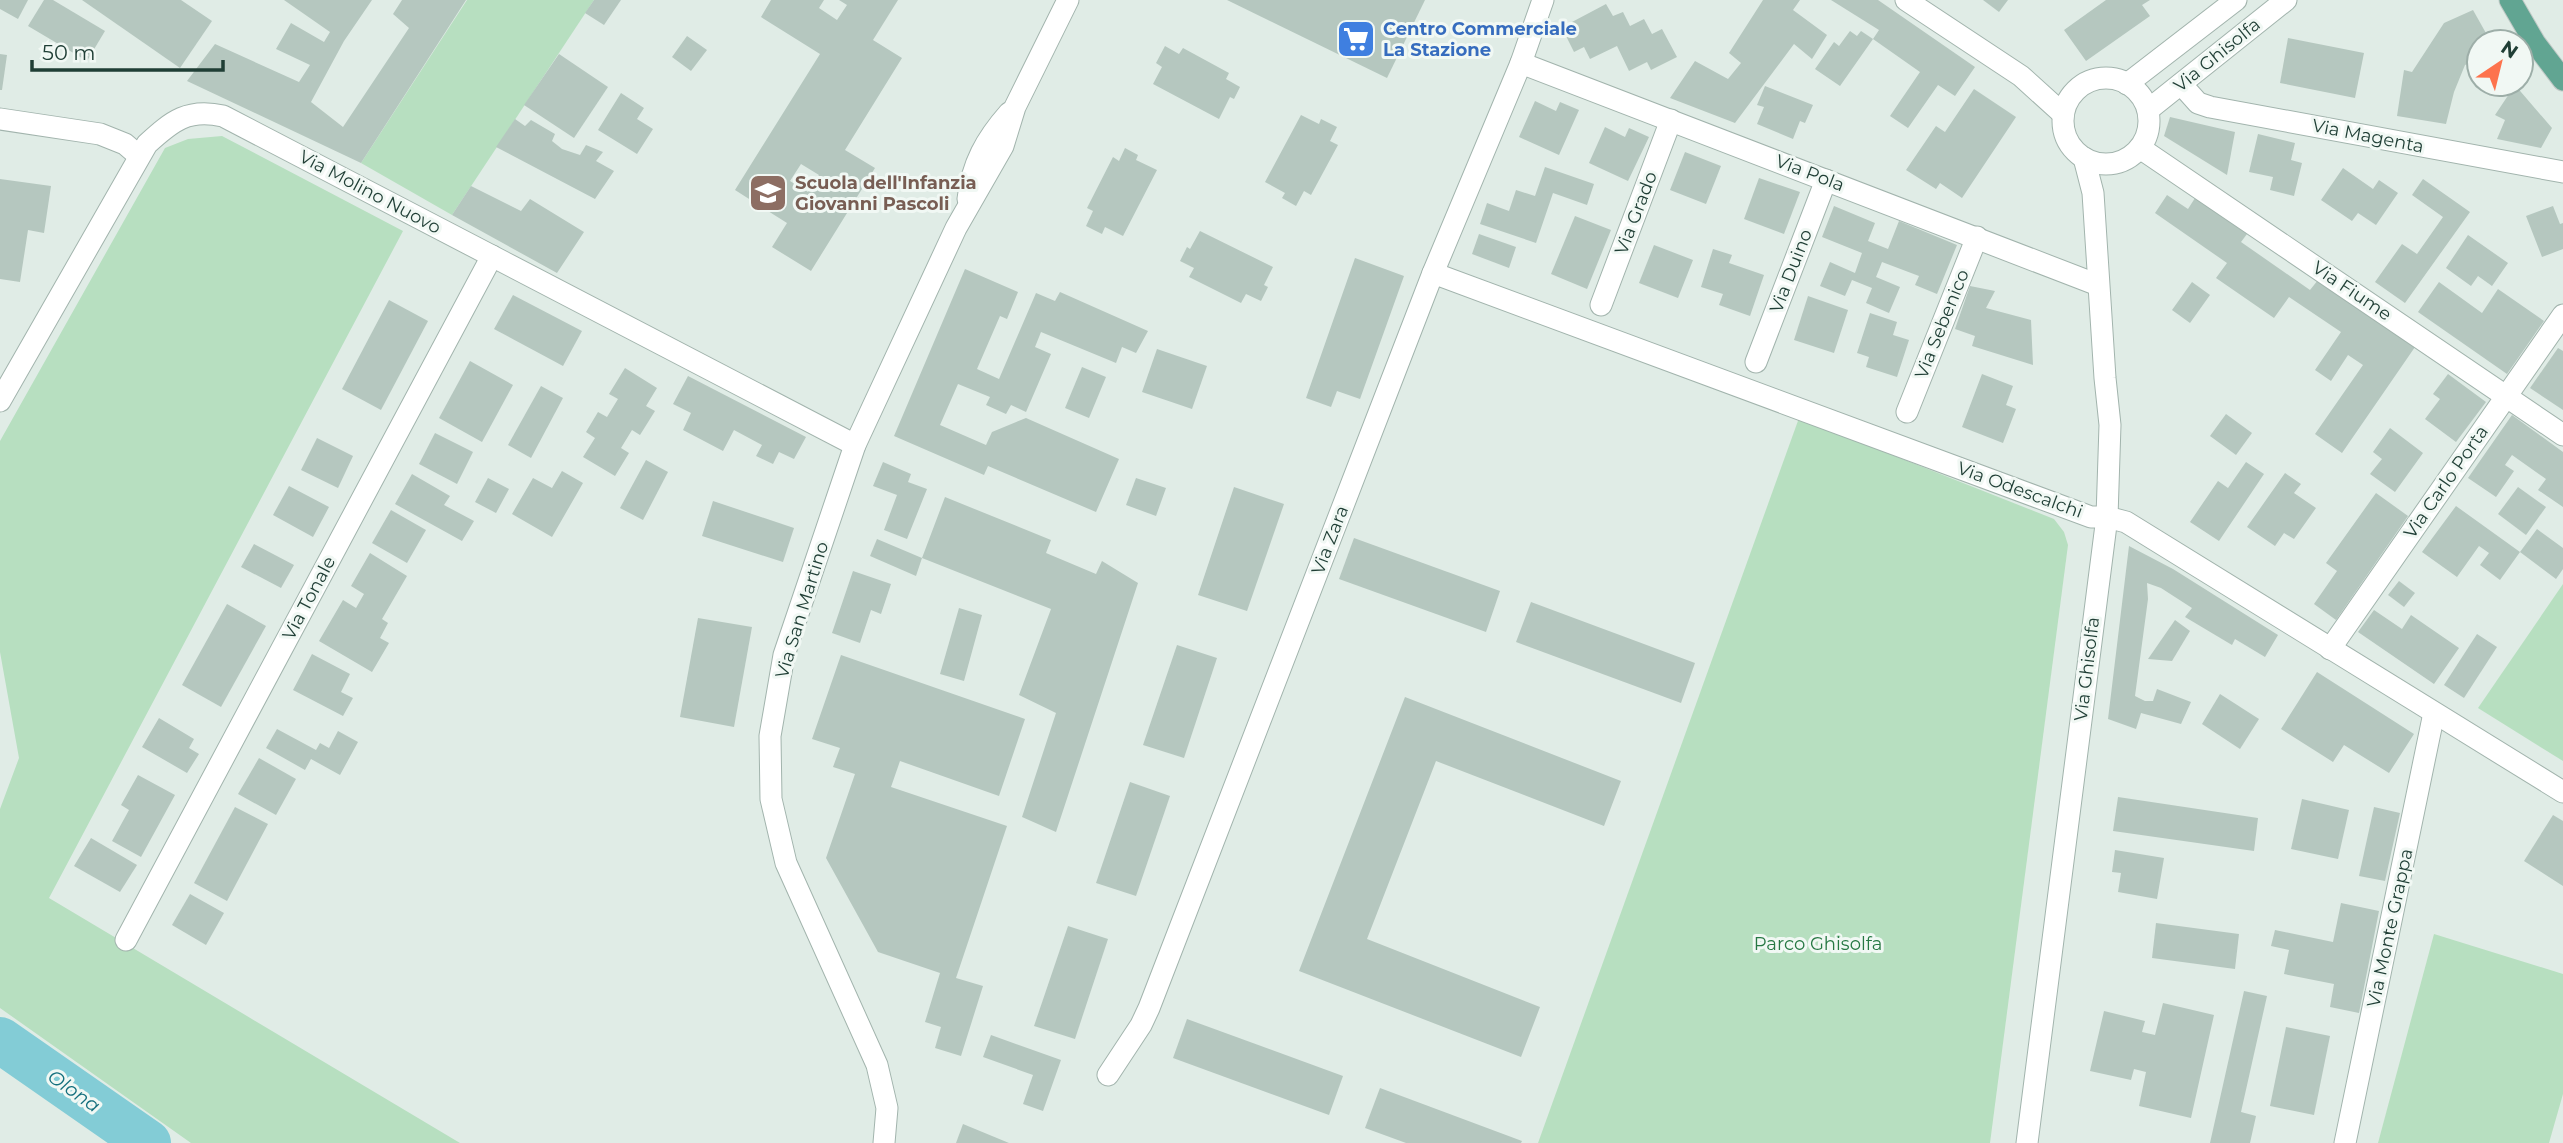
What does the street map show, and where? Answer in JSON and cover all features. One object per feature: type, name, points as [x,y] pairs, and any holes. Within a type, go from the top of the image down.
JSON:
[{"type":"main road","points":[[2510,0],[2535,43],[2563,80]]},
{"type":"street","name":"Via San Martino","points":[[884,1143],[887,1108],[877,1065],[786,863],[771,799],[770,736],[784,655],[855,445],[967,210],[975,162],[988,139],[1015,107],[1068,0]]},
{"type":"street","name":"Via Zara","points":[[1108,1075],[1149,1008],[1433,273],[1521,63],[1543,0]]},
{"type":"street","points":[[1906,0],[2021,76],[2063,114]]},
{"type":"street","name":"Via Ghisolfa","points":[[2127,84],[2236,0]]},
{"type":"street","name":"Via Ghisolfa","points":[[2148,110],[2286,0]]},
{"type":"street","name":"Via Pola","points":[[1521,63],[2098,285]]},
{"type":"street","points":[[2021,76],[2073,93]]},
{"type":"street","points":[[2109,78],[2127,84],[2144,101],[2148,110],[2147,136],[2133,156],[2116,163],[2091,162],[2067,139],[2063,114],[2073,93],[2092,80],[2109,78]]},
{"type":"street","name":"Via Magenta","points":[[2181,84],[2198,103],[2210,107],[2563,172]]},
{"type":"street","name":"Via Molino Nuovo","points":[[0,401],[147,144],[177,120],[205,112],[223,116],[855,445]]},
{"type":"street","points":[[0,119],[100,134],[125,144],[139,156]]},
{"type":"street","name":"Via Grado","points":[[1601,305],[1671,120]]},
{"type":"street","name":"Via Fiume","points":[[2140,148],[2563,435]]},
{"type":"street","name":"Via Ghisolfa","points":[[2027,1143],[2107,517],[2110,425],[2093,193],[2084,158]]},
{"type":"street","points":[[2093,193],[2116,163]]},
{"type":"street","name":"Via Duino","points":[[1756,362],[1826,180]]},
{"type":"street","name":"Via Sebenico","points":[[1907,412],[1977,237]]},
{"type":"street","name":"Via Tonale","points":[[126,940],[492,256]]},
{"type":"street","name":"Via Odescalchi","points":[[1433,273],[2091,517],[2107,517],[2126,522],[2563,792]]},
{"type":"street","name":"Via Carlo Porta","points":[[2330,649],[2563,315]]},
{"type":"street","name":"Via Monte Grappa","points":[[2345,1143],[2434,713]]},
{"type":"green space","points":[[467,0],[594,0],[452,215],[361,163]]},
{"type":"green space","points":[[222,136],[403,231],[49,898],[460,1143],[191,1143],[0,1008],[0,809],[19,758],[0,652],[0,441],[165,148],[188,139]]},
{"type":"green space","name":"Parco Ghisolfa","points":[[1799,418],[2054,519],[2064,532],[2068,545],[1990,1143],[1538,1143]]},
{"type":"green space","points":[[2563,584],[2563,761],[2478,708]]},
{"type":"green space","points":[[2434,934],[2563,974],[2563,1094],[2549,1143],[2378,1143]]},
{"type":"building","points":[[0,0],[28,0],[18,19],[0,9]]},
{"type":"building","points":[[44,0],[53,0],[105,31],[87,61],[28,26]]},
{"type":"building","points":[[82,0],[181,0],[212,21],[180,68]]},
{"type":"building","points":[[284,0],[372,0],[344,41],[311,102],[343,127],[409,28],[393,14],[402,0],[466,0],[361,163],[187,81],[215,44],[299,82],[310,65],[276,49],[291,23],[324,42],[330,32]]},
{"type":"building","points":[[594,0],[621,0],[604,25],[585,13]]},
{"type":"building","points":[[771,0],[824,0],[819,8],[837,20],[847,5],[839,0],[898,0],[873,40],[902,58],[845,150],[875,168],[811,271],[772,247],[787,223],[735,190],[820,54],[761,17]],"holes":[[[801,164],[819,175],[808,192],[790,181]]]},
{"type":"building","name":"Centro Commerciale La Stazione","points":[[1227,0],[1425,0],[1387,78]]},
{"type":"building","points":[[1763,0],[1800,0],[1793,10],[1827,35],[1812,59],[1794,44],[1735,123],[1670,98],[1695,61],[1728,79],[1741,63],[1729,53]]},
{"type":"building","points":[[1831,0],[1878,0],[1975,67],[1955,96],[1938,85],[1908,128],[1890,116],[1920,72],[1873,39],[1879,30]]},
{"type":"building","points":[[1983,0],[2008,0],[1999,12]]},
{"type":"building","points":[[2106,0],[2150,0],[2142,5],[2150,16],[2086,61],[2064,30]]},
{"type":"building","points":[[1606,4],[1613,16],[1623,12],[1630,26],[1644,19],[1652,34],[1662,29],[1677,57],[1651,70],[1647,62],[1629,71],[1617,46],[1590,59],[1584,47],[1574,52],[1566,36],[1577,31],[1572,22]]},
{"type":"building","points":[[2473,10],[2483,28],[2465,28],[2465,65],[2454,92],[2446,124],[2397,116],[2404,70],[2412,72],[2444,23]]},
{"type":"building","points":[[1850,31],[1857,36],[1861,31],[1873,39],[1840,86],[1815,69],[1834,42],[1839,46]]},
{"type":"building","points":[[687,36],[707,50],[691,71],[672,57]]},
{"type":"building","points":[[2288,38],[2364,53],[2355,98],[2280,83]]},
{"type":"building","points":[[1165,46],[1179,54],[1183,48],[1229,73],[1226,79],[1240,87],[1234,99],[1230,97],[1219,119],[1153,84],[1162,67],[1156,63]]},
{"type":"building","points":[[0,54],[7,55],[2,90],[0,90]]},
{"type":"building","points":[[559,54],[608,87],[574,138],[524,105]]},
{"type":"building","points":[[1765,86],[1813,105],[1805,123],[1800,121],[1793,139],[1757,124],[1764,107],[1757,105]]},
{"type":"building","points":[[1974,89],[2016,117],[1962,198],[1940,183],[1936,189],[1906,170],[1936,126],[1945,132]]},
{"type":"building","points":[[621,93],[644,108],[637,119],[653,129],[637,154],[598,130]]},
{"type":"building","points":[[2506,98],[2526,98],[2552,128],[2541,148],[2497,139],[2505,120],[2495,115]]},
{"type":"building","points":[[1535,101],[1556,111],[1560,102],[1579,110],[1559,155],[1519,137]]},
{"type":"building","points":[[1301,115],[1319,124],[1321,119],[1337,127],[1330,141],[1338,145],[1311,195],[1304,191],[1296,206],[1282,198],[1285,193],[1265,182]]},
{"type":"building","points":[[2170,117],[2235,132],[2227,175],[2164,136]]},
{"type":"building","points":[[515,119],[525,126],[531,120],[555,134],[552,141],[562,149],[580,155],[586,145],[603,152],[596,161],[614,171],[595,199],[496,147]]},
{"type":"building","points":[[1605,127],[1625,137],[1629,128],[1649,137],[1628,181],[1589,163]]},
{"type":"building","points":[[2258,134],[2295,143],[2291,160],[2302,163],[2294,196],[2270,190],[2273,177],[2249,172]]},
{"type":"building","points":[[1125,148],[1138,155],[1136,160],[1157,170],[1123,236],[1105,227],[1102,234],[1086,226],[1093,211],[1087,208],[1113,157],[1119,161]]},
{"type":"building","points":[[1685,152],[1721,166],[1706,204],[1670,190]]},
{"type":"building","points":[[1545,167],[1594,184],[1587,205],[1553,193],[1536,243],[1480,224],[1487,203],[1509,211],[1516,190],[1535,196]]},
{"type":"building","points":[[2343,168],[2373,189],[2379,180],[2398,193],[2376,225],[2358,213],[2352,221],[2321,200]]},
{"type":"building","points":[[1759,178],[1800,192],[1784,234],[1744,219]]},
{"type":"building","points":[[0,179],[51,186],[44,233],[28,230],[20,282],[0,279]]},
{"type":"building","points":[[2423,179],[2470,212],[2405,303],[2375,282],[2402,244],[2417,254],[2443,217],[2412,195]]},
{"type":"building","points":[[471,186],[521,211],[530,199],[584,232],[557,273],[452,215]]},
{"type":"building","points":[[2167,195],[2188,209],[2195,198],[2247,234],[2241,242],[2310,290],[2318,280],[2415,347],[2342,453],[2315,434],[2363,365],[2348,355],[2331,381],[2315,370],[2341,332],[2289,297],[2274,318],[2216,278],[2227,263],[2155,213]]},
{"type":"building","points":[[1834,206],[1875,223],[1868,241],[1888,249],[1899,221],[1957,245],[1937,294],[1915,285],[1919,276],[1882,262],[1876,277],[1900,287],[1889,313],[1866,303],[1872,288],[1852,280],[1845,296],[1820,286],[1830,262],[1855,273],[1862,253],[1822,237]]},
{"type":"building","points":[[2553,206],[2560,224],[2563,223],[2563,249],[2542,257],[2526,216]]},
{"type":"building","points":[[1575,216],[1611,230],[1587,289],[1551,274]]},
{"type":"building","points":[[1200,231],[1273,267],[1264,285],[1268,287],[1261,301],[1246,294],[1241,303],[1189,277],[1194,268],[1180,261]]},
{"type":"building","points":[[1479,234],[1516,247],[1509,268],[1472,254]]},
{"type":"building","points":[[2468,235],[2508,263],[2492,286],[2478,276],[2471,286],[2446,268]]},
{"type":"building","points":[[1654,245],[1693,260],[1678,298],[1639,283]]},
{"type":"building","points":[[1713,249],[1732,255],[1729,263],[1764,275],[1750,316],[1719,305],[1723,294],[1701,287]]},
{"type":"building","points":[[1355,258],[1404,276],[1360,399],[1337,391],[1331,407],[1306,398]]},
{"type":"building","points":[[965,269],[1018,292],[1007,319],[1000,316],[977,369],[999,379],[1036,293],[1055,301],[1060,292],[1148,331],[1136,353],[1122,347],[1116,363],[1041,332],[1035,347],[1051,354],[1026,412],[1011,405],[1006,414],[986,405],[990,397],[958,384],[940,425],[986,445],[992,432],[1026,418],[1119,459],[1096,512],[988,466],[984,475],[894,436]]},
{"type":"building","points":[[2192,282],[2210,295],[2190,323],[2172,310]]},
{"type":"building","points":[[2439,282],[2482,313],[2498,289],[2544,321],[2507,374],[2418,312]]},
{"type":"building","points":[[1970,286],[1995,291],[1986,308],[2031,320],[2033,365],[1972,346],[1975,336],[1955,329]]},
{"type":"building","points":[[513,295],[582,331],[563,366],[494,329]]},
{"type":"building","points":[[1808,296],[1848,310],[1834,353],[1794,340]]},
{"type":"building","points":[[389,300],[428,321],[381,410],[342,389]]},
{"type":"building","points":[[1870,313],[1897,322],[1893,335],[1909,340],[1897,377],[1866,367],[1869,357],[1857,353]]},
{"type":"building","points":[[2558,348],[2563,351],[2563,410],[2530,388]]},
{"type":"building","points":[[1157,349],[1207,366],[1192,409],[1142,392]]},
{"type":"building","points":[[470,361],[513,385],[482,442],[439,418]]},
{"type":"building","points":[[1082,367],[1106,377],[1089,418],[1065,408]]},
{"type":"building","points":[[625,368],[657,388],[646,406],[655,411],[640,435],[632,430],[621,448],[629,453],[615,476],[583,457],[595,438],[586,432],[598,412],[607,417],[618,399],[609,394]]},
{"type":"building","points":[[1982,374],[2013,386],[2006,405],[2016,409],[2003,443],[1962,427]]},
{"type":"building","points":[[2448,374],[2486,402],[2456,442],[2425,419],[2440,399],[2433,394]]},
{"type":"building","points":[[688,376],[806,437],[794,459],[779,452],[773,464],[756,456],[762,445],[734,430],[723,451],[683,430],[691,413],[673,404]]},
{"type":"building","points":[[541,386],[563,398],[531,458],[508,445]]},
{"type":"building","points":[[2226,414],[2252,433],[2236,455],[2210,436]]},
{"type":"building","points":[[2512,415],[2563,452],[2563,507],[2538,490],[2546,479],[2512,455],[2505,465],[2514,471],[2496,497],[2468,478]]},
{"type":"building","points":[[2390,428],[2423,453],[2395,492],[2370,474],[2382,459],[2373,452]]},
{"type":"building","points":[[435,433],[473,452],[457,484],[419,464]]},
{"type":"building","points":[[317,438],[353,456],[338,488],[301,470]]},
{"type":"building","points":[[646,460],[668,472],[643,520],[620,508]]},
{"type":"building","points":[[883,462],[911,474],[908,482],[927,489],[907,539],[884,530],[897,495],[873,486]]},
{"type":"building","points":[[2246,462],[2264,474],[2219,541],[2190,522],[2218,481],[2228,488]]},
{"type":"building","points":[[562,471],[583,483],[552,537],[512,514],[533,478],[552,488]]},
{"type":"building","points":[[2285,473],[2301,484],[2294,493],[2316,508],[2294,539],[2284,533],[2275,546],[2247,527]]},
{"type":"building","points":[[412,474],[450,496],[444,505],[474,521],[462,541],[395,504]]},
{"type":"building","points":[[488,478],[509,489],[496,513],[475,502]]},
{"type":"building","points":[[1136,478],[1166,488],[1156,516],[1126,505]]},
{"type":"building","points":[[289,486],[329,507],[313,537],[273,515]]},
{"type":"building","points":[[1234,487],[1284,504],[1247,611],[1198,595]]},
{"type":"building","points":[[2518,487],[2546,507],[2526,535],[2498,514]]},
{"type":"building","points":[[2376,493],[2408,516],[2336,620],[2314,604],[2337,571],[2326,563]]},
{"type":"building","points":[[945,497],[1051,540],[1046,553],[1096,574],[1102,561],[1138,583],[1056,832],[1022,817],[1056,713],[1019,695],[1051,609],[922,558]]},
{"type":"building","points":[[713,501],[794,528],[783,562],[702,536]]},
{"type":"building","points":[[2456,506],[2520,552],[2500,580],[2480,565],[2489,553],[2479,546],[2457,577],[2422,552]]},
{"type":"building","points":[[391,510],[426,530],[407,563],[372,543]]},
{"type":"building","points":[[2537,529],[2563,548],[2563,569],[2556,579],[2520,552]]},
{"type":"building","points":[[1354,538],[1500,591],[1486,632],[1339,579]]},
{"type":"building","points":[[877,539],[922,558],[916,576],[870,556]]},
{"type":"building","points":[[254,544],[294,565],[281,588],[241,567]]},
{"type":"building","points":[[2129,546],[2173,569],[2278,635],[2265,657],[2235,639],[2232,645],[2185,617],[2192,608],[2161,588],[2147,583],[2148,599],[2135,696],[2145,701],[2153,701],[2157,689],[2191,702],[2181,724],[2141,713],[2136,729],[2108,719]]},
{"type":"building","points":[[370,553],[407,576],[382,619],[388,623],[380,638],[389,643],[372,672],[319,641],[343,600],[356,608],[364,594],[351,586]]},
{"type":"building","points":[[853,571],[891,584],[881,614],[871,610],[860,643],[832,633]]},
{"type":"building","points":[[2399,581],[2415,593],[2404,607],[2388,595]]},
{"type":"building","points":[[1531,602],[1695,663],[1681,703],[1516,642]]},
{"type":"building","points":[[227,604],[266,626],[221,707],[182,685]]},
{"type":"building","points":[[959,608],[982,615],[964,681],[940,674]]},
{"type":"building","points":[[2374,610],[2402,629],[2411,615],[2459,648],[2434,684],[2358,632]]},
{"type":"building","points":[[698,618],[752,627],[734,727],[680,717]]},
{"type":"building","points":[[2175,620],[2190,631],[2172,661],[2148,659]]},
{"type":"building","points":[[2477,634],[2497,647],[2464,698],[2444,685]]},
{"type":"building","points":[[1177,645],[1217,658],[1184,758],[1143,745]]},
{"type":"building","points":[[312,654],[350,674],[341,692],[353,698],[343,716],[293,690]]},
{"type":"building","points":[[841,655],[1025,719],[999,796],[900,761],[891,787],[1007,826],[956,978],[983,986],[961,1056],[935,1048],[941,1027],[925,1022],[940,973],[878,952],[826,858],[855,774],[833,767],[840,748],[812,739]]},
{"type":"building","points":[[2317,672],[2414,734],[2389,773],[2344,745],[2333,762],[2281,729]]},
{"type":"building","points":[[2220,694],[2259,719],[2240,749],[2202,724]]},
{"type":"building","points":[[1405,697],[1621,781],[1604,826],[1436,761],[1367,939],[1540,1007],[1521,1057],[1299,971]]},
{"type":"building","points":[[159,718],[194,739],[189,748],[199,754],[187,773],[142,747]]},
{"type":"building","points":[[277,729],[316,750],[320,743],[329,748],[338,731],[358,742],[340,775],[311,759],[305,770],[266,748]]},
{"type":"building","points":[[259,758],[296,779],[276,815],[238,794]]},
{"type":"building","points":[[138,775],[175,795],[141,857],[112,841],[129,810],[121,805]]},
{"type":"building","points":[[1130,782],[1170,796],[1136,896],[1096,883]]},
{"type":"building","points":[[2118,797],[2258,818],[2254,851],[2113,831]]},
{"type":"building","points":[[2302,799],[2349,810],[2338,859],[2291,849]]},
{"type":"building","points":[[235,807],[268,824],[227,901],[194,883]]},
{"type":"building","points":[[2374,807],[2400,813],[2385,881],[2359,876]]},
{"type":"building","points":[[2553,815],[2563,821],[2563,886],[2524,861]]},
{"type":"building","points":[[91,838],[137,865],[120,892],[74,866]]},
{"type":"building","points":[[2115,850],[2164,858],[2157,899],[2118,892],[2121,873],[2112,872]]},
{"type":"building","points":[[190,894],[224,913],[206,945],[172,925]]},
{"type":"building","points":[[2341,903],[2379,911],[2359,1013],[2330,1007],[2334,984],[2284,974],[2289,950],[2271,946],[2275,930],[2333,942]]},
{"type":"building","points":[[2156,923],[2239,934],[2235,969],[2152,958]]},
{"type":"building","points":[[1068,926],[1108,939],[1075,1039],[1034,1026]]},
{"type":"building","points":[[2244,991],[2267,996],[2241,1112],[2256,1116],[2250,1143],[2210,1143]]},
{"type":"building","points":[[2163,1003],[2214,1015],[2191,1118],[2139,1106],[2146,1072],[2134,1069],[2131,1080],[2090,1071],[2104,1011],[2145,1021],[2142,1032],[2155,1035]]},
{"type":"building","points":[[1187,1019],[1343,1076],[1329,1115],[1173,1058]]},
{"type":"building","points":[[2286,1027],[2330,1036],[2314,1115],[2270,1106]]},
{"type":"building","points":[[991,1035],[1061,1060],[1043,1111],[1023,1104],[1033,1075],[983,1057]]},
{"type":"building","points":[[1380,1088],[1522,1141],[1406,1143],[1365,1128]]},
{"type":"building","points":[[963,1124],[1009,1143],[956,1143]]},
{"type":"waterway","name":"Olona","points":[[0,1040],[148,1143]]},
{"type":"place","name":"Centro Commerciale La Stazione","points":[[1356,39]]},
{"type":"place","name":"Scuola dell'Infanzia Giovanni Pascoli","points":[[768,193]]}]
